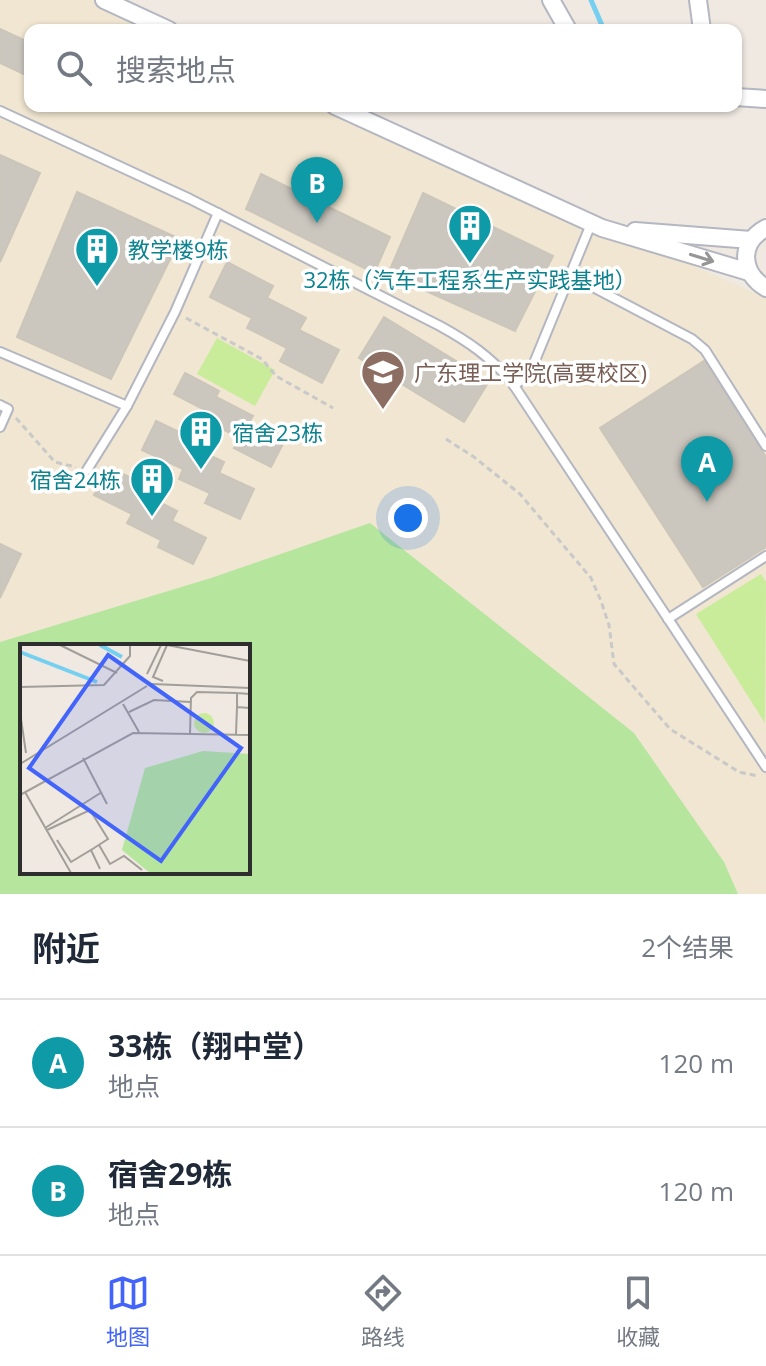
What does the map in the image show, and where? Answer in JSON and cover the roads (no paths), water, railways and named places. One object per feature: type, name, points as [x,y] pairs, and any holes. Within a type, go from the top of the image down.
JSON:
[{"type":"street","points":[[104,0],[156,24]]},
{"type":"street","points":[[551,0],[565,24]]},
{"type":"street","points":[[698,0],[701,24]]},
{"type":"street","points":[[742,97],[766,99]]},
{"type":"street","points":[[348,112],[596,226],[749,272]]},
{"type":"street","points":[[596,226],[751,240]]},
{"type":"street","points":[[766,228],[751,240],[746,262],[756,282],[766,288]]},
{"type":"lane","points":[[0,111],[218,213],[469,342],[493,361],[514,386],[766,767]]},
{"type":"lane","points":[[87,470],[127,406],[175,312],[218,213]]},
{"type":"lane","points":[[514,386],[526,376],[534,363],[570,275],[596,226]]},
{"type":"lane","points":[[570,275],[692,339],[705,350],[766,446]]},
{"type":"lane","points":[[0,352],[127,406]]},
{"type":"lane","points":[[0,427],[4,407]]},
{"type":"lane","points":[[668,619],[766,556]]},
{"type":"waterway","points":[[591,0],[601,24]]},
{"type":"place","name":"宿舍29栋","points":[[317,223]]},
{"type":"place","name":"32栋（汽车工程系生产实践基地）","points":[[470,265]]},
{"type":"place","name":"教学楼9栋","points":[[97,288]]},
{"type":"place","name":"广东理工学院(高要校区)","points":[[383,411]]},
{"type":"place","name":"宿舍23栋","points":[[201,471]]},
{"type":"place","name":"33栋（翔中堂）","points":[[707,502]]},
{"type":"place","name":"宿舍24栋","points":[[152,518]]}]
